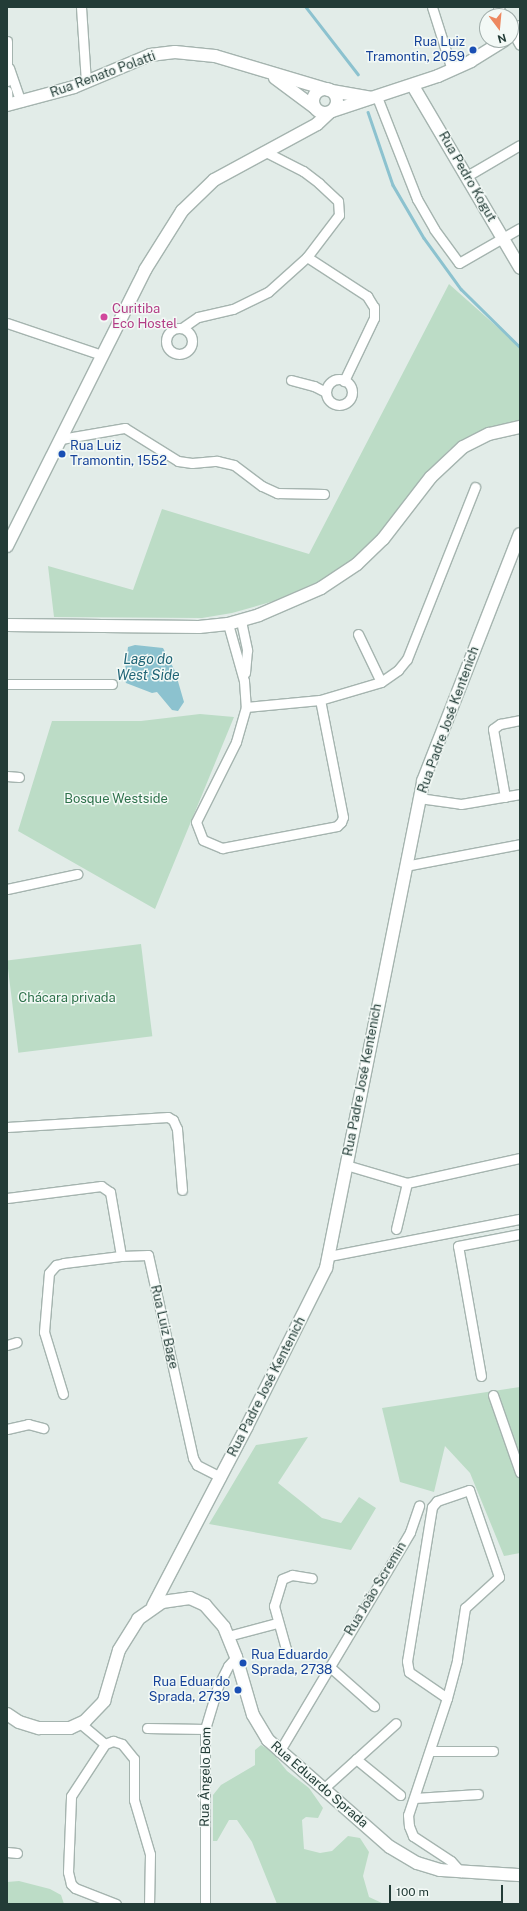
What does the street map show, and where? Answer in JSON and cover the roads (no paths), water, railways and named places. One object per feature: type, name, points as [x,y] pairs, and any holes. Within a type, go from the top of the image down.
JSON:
[{"type":"main road","points":[[315,108],[322,113],[331,112],[413,86],[452,70],[488,48]]},
{"type":"main road","name":"Rua Renato Polatti","points":[[7,104],[21,102],[86,82],[139,59],[175,52],[215,56],[268,73],[331,90],[374,98]]},
{"type":"main road","name":"Rua Renato Polatti","points":[[268,73],[315,108]]},
{"type":"main road","name":"Rua Pedro Kogut","points":[[413,86],[520,268]]},
{"type":"main road","points":[[7,545],[154,253],[182,211],[214,180],[264,151],[301,133],[317,124],[331,112],[337,101],[331,90],[321,90],[314,95],[315,108],[301,133]]},
{"type":"main road","points":[[7,625],[178,628],[228,624],[241,621],[297,599],[340,577],[383,539],[431,477],[453,454],[475,440],[520,427]]},
{"type":"main road","name":"Rua Padre José Kentenich","points":[[153,1606],[221,1478],[317,1291],[329,1256],[419,798],[426,772],[520,534]]},
{"type":"main road","name":"Rua Eduardo Sprada","points":[[83,1723],[99,1708],[106,1696],[124,1639],[138,1619],[153,1606],[181,1598],[198,1602],[216,1616],[228,1636],[255,1720],[268,1740],[279,1752],[403,1856],[428,1867],[461,1872],[520,1875]]},
{"type":"main road","points":[[7,1714],[19,1722],[39,1728],[61,1729],[83,1723]]},
{"type":"street","points":[[81,7],[86,82]]},
{"type":"street","points":[[432,7],[452,70]]},
{"type":"street","points":[[7,41],[7,81]]},
{"type":"street","points":[[8,67],[21,102]]},
{"type":"street","points":[[7,91],[7,104]]},
{"type":"street","points":[[374,98],[417,198],[434,229],[459,263],[520,228]]},
{"type":"street","points":[[467,176],[520,145]]},
{"type":"street","points":[[182,328],[198,317],[233,309],[257,299],[279,283],[307,257],[340,215],[340,205],[311,176],[264,151]]},
{"type":"street","points":[[307,257],[367,296],[374,307],[374,318],[344,381]]},
{"type":"street","points":[[7,323],[102,355]]},
{"type":"street","points":[[291,380],[303,382],[326,392],[329,400],[335,404],[347,402],[351,390],[344,381]]},
{"type":"street","points":[[326,392],[332,382],[344,381]]},
{"type":"street","points":[[60,439],[125,428],[178,461],[192,463],[217,461],[234,465],[262,486],[277,493],[324,494]]},
{"type":"street","points":[[246,707],[320,700],[381,682],[398,670],[407,659],[475,488]]},
{"type":"street","points":[[241,621],[247,650],[244,681],[246,707],[230,755],[196,822],[203,840],[222,848],[337,826],[341,822],[343,817],[320,700]]},
{"type":"street","points":[[228,624],[244,681]]},
{"type":"street","points":[[358,634],[381,682]]},
{"type":"street","points":[[7,684],[112,684]]},
{"type":"street","points":[[505,797],[493,729],[500,724],[520,720]]},
{"type":"street","points":[[7,776],[19,777]]},
{"type":"street","points":[[419,798],[461,804],[520,794]]},
{"type":"street","points":[[405,866],[520,844]]},
{"type":"street","points":[[7,889],[77,874]]},
{"type":"street","points":[[7,1127],[168,1117],[173,1120],[177,1129],[182,1190]]},
{"type":"street","points":[[346,1165],[407,1183],[520,1158]]},
{"type":"street","points":[[396,1229],[407,1183]]},
{"type":"street","points":[[7,1198],[97,1186],[108,1189],[112,1196],[121,1256],[64,1262],[56,1265],[49,1273],[44,1332],[63,1394]]},
{"type":"street","points":[[329,1256],[520,1219]]},
{"type":"street","points":[[500,1223],[503,1237]]},
{"type":"street","points":[[487,1226],[490,1240]]},
{"type":"street","points":[[481,1376],[458,1246],[520,1234]]},
{"type":"street","name":"Rua Luiz Bage","points":[[121,1256],[148,1255],[193,1458],[197,1464],[221,1478]]},
{"type":"street","points":[[7,1344],[17,1342]]},
{"type":"street","points":[[493,1395],[520,1472]]},
{"type":"street","points":[[7,1429],[28,1424],[43,1428]]},
{"type":"street","points":[[447,1698],[409,1672],[407,1661],[432,1507],[437,1501],[469,1490],[499,1577],[498,1581],[465,1608],[458,1660],[447,1698],[431,1752],[408,1821],[413,1836],[451,1861],[461,1872]]},
{"type":"street","name":"Rua João Scremin","points":[[279,1752],[410,1532],[419,1506]]},
{"type":"street","points":[[286,1649],[277,1623],[274,1606],[282,1579],[292,1575],[312,1578]]},
{"type":"street","points":[[228,1636],[277,1623]]},
{"type":"street","name":"Rua Ângelo Bom","points":[[204,1904],[205,1729],[218,1686],[228,1666],[236,1657]]},
{"type":"street","points":[[330,1666],[374,1706]]},
{"type":"street","points":[[83,1723],[101,1741],[118,1742],[133,1756],[134,1800],[150,1854],[149,1904]]},
{"type":"street","points":[[323,1789],[396,1723]]},
{"type":"street","points":[[147,1728],[205,1729]]},
{"type":"street","points":[[101,1741],[71,1796],[68,1872],[71,1884],[75,1888],[116,1904]]},
{"type":"street","points":[[431,1752],[493,1751]]},
{"type":"street","points":[[356,1759],[400,1795]]},
{"type":"street","points":[[415,1798],[478,1794]]},
{"type":"street","points":[[7,1852],[17,1853]]},
{"type":"water","name":"Lago do West Side","points":[[135,645],[163,648],[175,671],[184,702],[178,711],[172,710],[157,692],[152,693],[126,683],[124,677],[128,647]]},
{"type":"waterway","points":[[306,7],[358,74]]},
{"type":"waterway","points":[[368,112],[393,185],[424,238],[461,289],[520,347]]},
{"type":"place","name":"Rua Luiz Tramontin, 2059","points":[[473,50]]},
{"type":"place","name":"Curitiba Eco Hostel","points":[[104,317]]},
{"type":"place","name":"Rua Luiz Tramontin, 1552","points":[[62,454]]},
{"type":"place","name":"Rua Eduardo Sprada, 2738","points":[[243,1663]]},
{"type":"place","name":"Rua Eduardo Sprada, 2739","points":[[238,1690]]},
{"type":"park label","name":"Bosque Westside","points":[[116,799]]},
{"type":"park label","name":"Chácara privada","points":[[67,998]]}]
